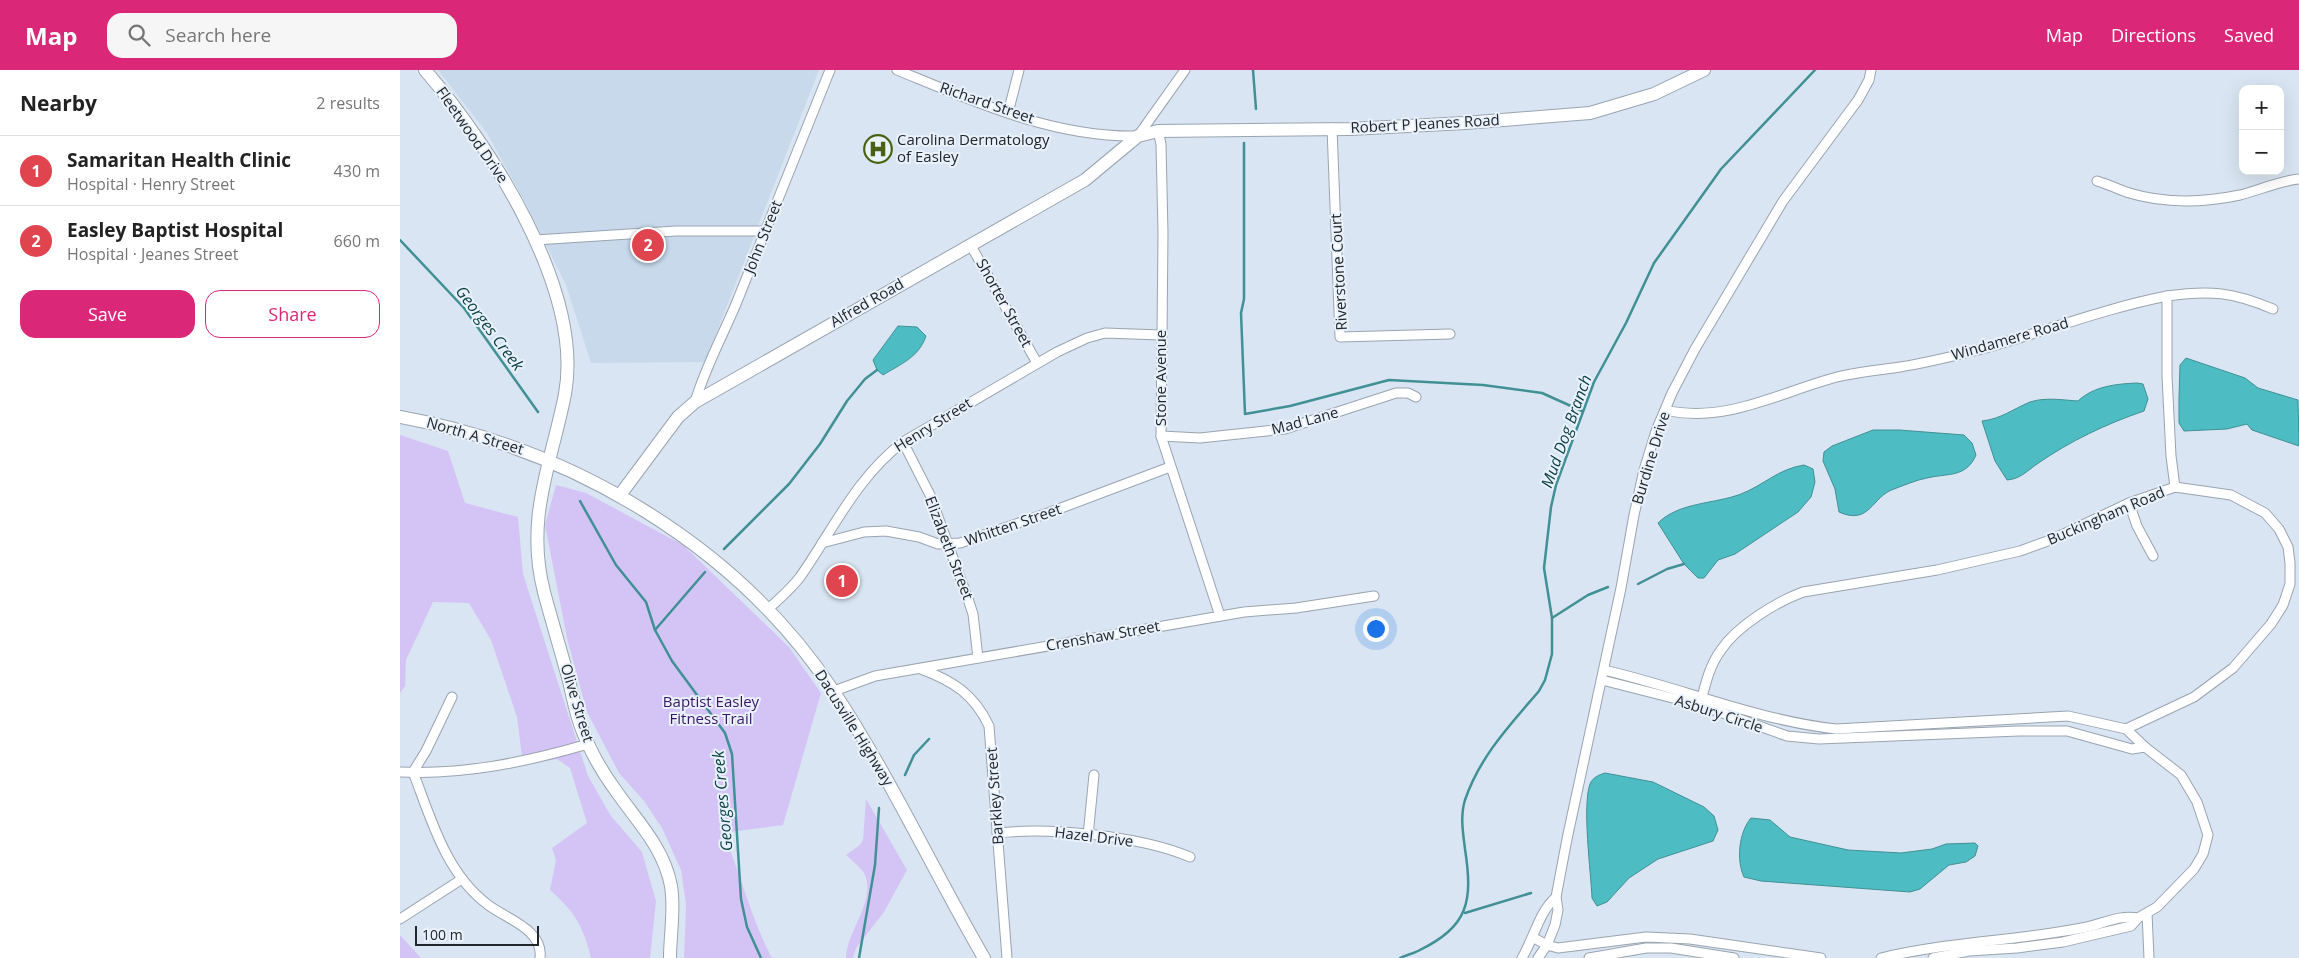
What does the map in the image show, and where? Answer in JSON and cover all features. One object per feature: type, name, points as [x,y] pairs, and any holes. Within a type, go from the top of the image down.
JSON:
[{"type":"street","name":"Fleetwood Drive","points":[[425,70],[493,160],[535,240],[565,327],[568,352],[565,393],[548,460]]},
{"type":"street","name":"John Street","points":[[695,402],[702,378],[766,231],[830,70]]},
{"type":"street","name":"Richard Street","points":[[896,70],[1008,113],[1052,125],[1095,133],[1138,136]]},
{"type":"street","points":[[1008,113],[1019,70]]},
{"type":"street","points":[[1138,136],[1185,70]]},
{"type":"street","name":"Robert P Jeanes Road","points":[[1138,136],[1158,131],[1332,128],[1465,123],[1590,113],[1654,94],[1704,70]]},
{"type":"street","name":"Burdine Drive","points":[[1538,958],[1547,945],[1558,910],[1556,897],[1644,470],[1665,410],[1696,349],[1783,201],[1858,100],[1869,80],[1871,70]]},
{"type":"street","name":"Riverstone Court","points":[[1332,128],[1340,336],[1450,334]]},
{"type":"street","name":"Stone Avenue","points":[[1158,131],[1161,144],[1163,233],[1161,436],[1220,616]]},
{"type":"street","name":"Alfred Road","points":[[620,495],[678,417],[695,402],[1085,180],[1138,136]]},
{"type":"street","points":[[2097,181],[2136,194],[2172,201],[2197,202],[2243,194],[2268,184],[2299,179]]},
{"type":"street","points":[[535,240],[676,231],[766,231]]},
{"type":"street","name":"Shorter Street","points":[[970,244],[1037,363]]},
{"type":"street","name":"Windamere Road","points":[[1665,410],[1682,414],[1707,414],[1736,409],[1839,377],[1948,357],[2035,333],[2124,304],[2166,296],[2194,292],[2222,293],[2243,296],[2273,309]]},
{"type":"street","points":[[2166,296],[2167,376],[2171,456],[2175,487]]},
{"type":"street","name":"Henry Street","points":[[767,610],[799,578],[864,479],[885,456],[903,442],[1037,363],[1097,334],[1162,334]]},
{"type":"street","name":"Mad Lane","points":[[1161,436],[1200,438],[1285,429],[1396,393],[1408,393],[1416,397]]},
{"type":"street","name":"North A Street","points":[[400,417],[472,434],[548,460]]},
{"type":"street","name":"Elizabeth Street","points":[[903,442],[930,495],[973,614],[978,658]]},
{"type":"street","name":"Dacusville Highway","points":[[548,460],[620,495],[675,528],[767,610],[811,659],[834,691],[864,739],[984,958]]},
{"type":"street","name":"Olive Street","points":[[548,460],[540,500],[536,558],[582,731],[616,791],[654,841],[664,863],[671,884],[673,901],[670,958]]},
{"type":"street","name":"Whitten Street","points":[[822,544],[864,532],[886,531],[948,545],[966,541],[1030,519],[1170,467]]},
{"type":"street","name":"Buckingham Road","points":[[1701,701],[1708,675],[1721,650],[1753,620],[1786,598],[1818,588],[1937,570],[2020,551],[2053,539],[2129,503],[2175,487],[2231,496],[2265,513],[2280,529],[2288,548],[2290,584],[2283,605],[2271,624],[2233,668],[2194,697],[2126,729]]},
{"type":"street","points":[[2129,503],[2137,526],[2153,556]]},
{"type":"street","name":"Crenshaw Street","points":[[834,691],[875,676],[1220,616],[1374,596]]},
{"type":"street","name":"Barkley Street","points":[[921,668],[942,677],[964,692],[981,708],[989,726],[1007,958]]},
{"type":"street","name":"Asbury Circle","points":[[1604,670],[1652,681],[1787,736],[1837,734],[1886,736],[2068,731],[2132,749],[2145,748]]},
{"type":"street","name":"Asbury Circle","points":[[1602,680],[1701,701],[1837,734],[1885,726],[2068,716],[2126,729]]},
{"type":"street","points":[[413,772],[426,751],[452,697]]},
{"type":"street","points":[[2019,719],[2020,731]]},
{"type":"street","points":[[1885,726],[1886,736]]},
{"type":"street","points":[[1933,958],[1969,951],[2018,948],[2064,942],[2131,926],[2138,918],[2157,907],[2194,869],[2203,854],[2208,835],[2197,802],[2181,775],[2145,748],[2126,729]]},
{"type":"street","points":[[400,772],[472,771],[517,763],[588,744]]},
{"type":"street","points":[[413,772],[440,842],[462,879],[486,904],[514,920],[534,936],[540,952],[540,958]]},
{"type":"street","points":[[1088,836],[1094,775]]},
{"type":"street","name":"Hazel Drive","points":[[997,833],[1043,831],[1138,842],[1173,850],[1190,857]]},
{"type":"street","points":[[400,919],[462,879]]},
{"type":"street","name":"Burdine Drive","points":[[1522,958],[1534,938],[1546,906],[1556,897]]},
{"type":"street","points":[[2147,913],[2149,958]]},
{"type":"street","points":[[1886,957],[1921,954],[2016,936],[2083,928],[2128,916],[2138,918]]},
{"type":"street","points":[[2083,928],[2084,938]]},
{"type":"street","points":[[2063,931],[2064,942]]},
{"type":"street","points":[[2016,936],[2018,948]]},
{"type":"street","points":[[1534,938],[1558,948],[1646,937],[1695,939],[1785,955],[1821,958]]},
{"type":"street","points":[[1646,937],[1646,948]]},
{"type":"street","points":[[1692,952],[1695,939]]},
{"type":"street","points":[[1589,958],[1646,948],[1734,958]]},
{"type":"shaded area","points":[[438,70],[819,70],[705,362],[591,363],[566,285],[526,204],[487,133]]},
{"type":"green space","points":[[400,435],[448,451],[465,503],[518,517],[523,574],[588,776],[611,816],[642,852],[656,901],[650,958],[591,958],[585,937],[577,920],[566,905],[550,890],[556,860],[552,848],[587,823],[570,768],[557,759],[523,765],[517,717],[491,640],[469,603],[433,602],[406,660],[405,686],[400,693]]},
{"type":"green space","name":"Baptist Easley Fitness Trail","points":[[556,485],[586,493],[683,545],[789,647],[821,693],[783,825],[723,833],[758,928],[772,958],[684,958],[686,904],[681,870],[662,828],[644,801],[619,773],[587,712],[567,638],[545,525]]},
{"type":"green space","points":[[866,799],[907,870],[884,912],[856,948],[853,958],[846,958],[847,948],[867,895],[864,872],[846,855],[860,845],[863,840]]},
{"type":"green space","points":[[400,935],[421,958],[400,958]]},
{"type":"water","points":[[898,326],[917,327],[926,336],[914,355],[883,375],[877,370],[873,360]]},
{"type":"water","points":[[2186,358],[2245,378],[2258,388],[2298,400],[2299,446],[2252,430],[2247,424],[2227,429],[2184,431],[2179,423],[2179,398],[2180,365]]},
{"type":"water","points":[[2143,384],[2148,399],[2144,411],[2089,434],[2062,448],[2020,476],[2007,480],[1995,461],[1982,421],[2001,416],[2036,400],[2078,401],[2098,389],[2113,385]]},
{"type":"water","points":[[1873,430],[1964,435],[1972,443],[1976,455],[1967,468],[1962,471],[1915,481],[1894,489],[1880,498],[1864,513],[1849,515],[1839,512],[1835,489],[1823,461],[1824,452],[1832,446]]},
{"type":"water","points":[[1804,465],[1813,469],[1815,482],[1811,497],[1798,512],[1735,554],[1718,560],[1704,578],[1698,578],[1684,564],[1658,523],[1676,511],[1741,494],[1786,470]]},
{"type":"water","points":[[1605,773],[1653,782],[1704,807],[1714,816],[1718,830],[1713,841],[1658,859],[1629,878],[1607,902],[1597,906],[1592,898],[1587,807],[1591,782],[1596,777]]},
{"type":"water","points":[[1751,818],[1770,820],[1790,837],[1848,850],[1901,853],[1932,849],[1946,844],[1975,843],[1978,846],[1975,856],[1966,862],[1949,865],[1920,889],[1910,892],[1761,881],[1744,877],[1740,863],[1741,838]]},
{"type":"waterway","points":[[1253,70],[1256,109]]},
{"type":"waterway","name":"Mud Dog Branch","points":[[1400,958],[1435,942],[1448,932],[1464,910],[1468,884],[1462,824],[1465,800],[1471,784],[1487,755],[1539,691],[1545,680],[1552,654],[1552,618],[1544,568],[1551,507],[1556,485],[1594,382],[1626,323],[1654,263],[1721,169],[1815,70]]},
{"type":"waterway","points":[[1244,143],[1244,299],[1241,313],[1245,414],[1290,406],[1389,380],[1483,385],[1542,393],[1582,411]]},
{"type":"waterway","name":"Georges Creek","points":[[400,240],[464,308],[538,412]]},
{"type":"waterway","points":[[724,549],[789,484],[820,444],[847,401],[865,379],[877,370]]},
{"type":"waterway","name":"Georges Creek","points":[[580,501],[616,565],[646,602],[655,630],[672,661],[725,733],[732,754],[741,899],[747,927],[761,958]]},
{"type":"waterway","points":[[1638,584],[1667,569],[1684,564]]},
{"type":"waterway","points":[[655,630],[705,572]]},
{"type":"waterway","points":[[1552,618],[1588,595],[1608,587]]},
{"type":"waterway","points":[[905,775],[914,755],[929,739]]},
{"type":"waterway","points":[[859,958],[875,865],[879,808]]},
{"type":"waterway","points":[[1465,913],[1531,893]]},
{"type":"place","name":"Carolina Dermatology of Easley","points":[[878,149]]},
{"type":"place","name":"Easley Baptist Hospital","points":[[648,245]]},
{"type":"place","name":"Samaritan Health Clinic","points":[[842,581]]}]
